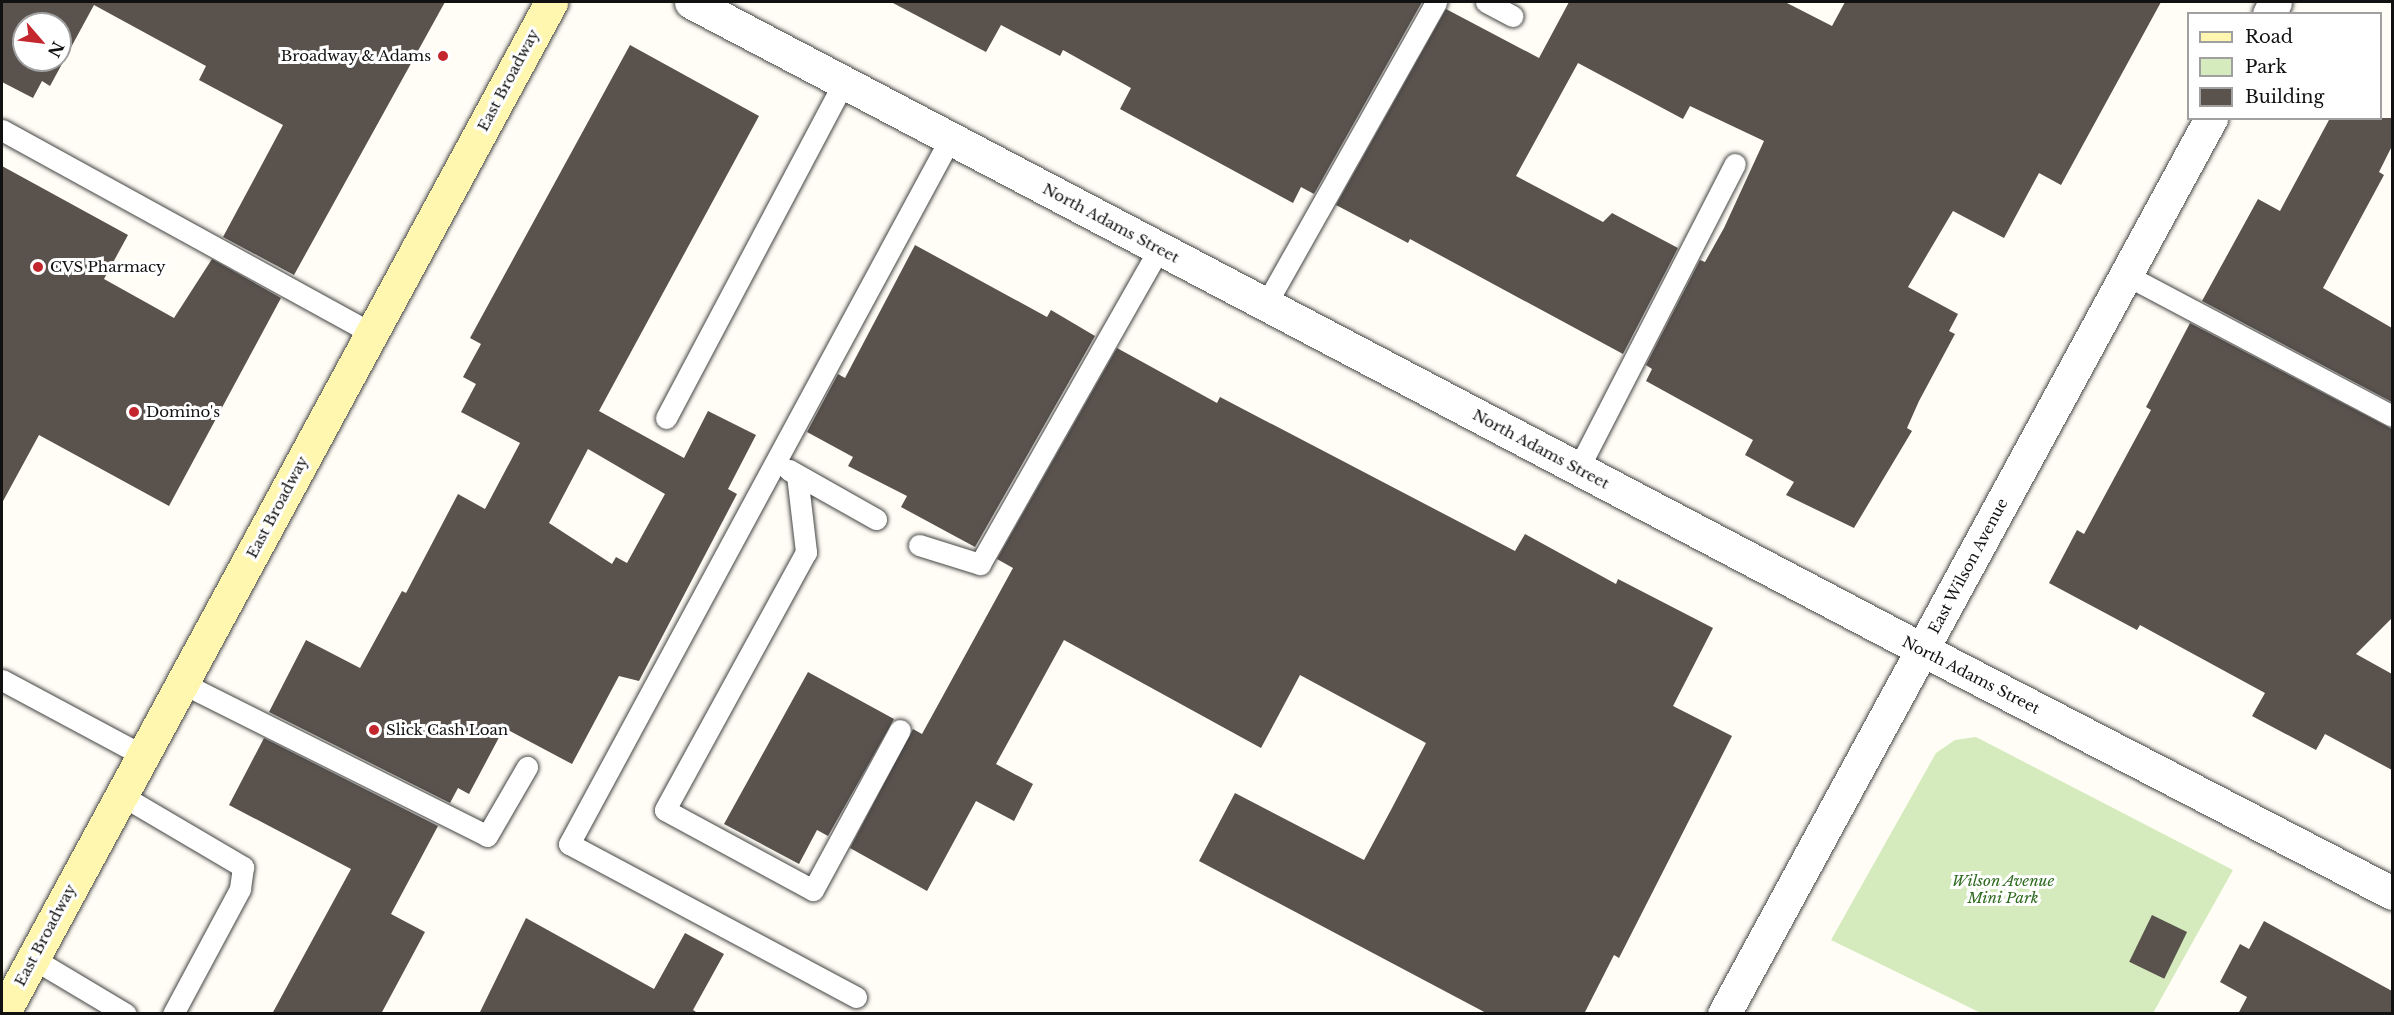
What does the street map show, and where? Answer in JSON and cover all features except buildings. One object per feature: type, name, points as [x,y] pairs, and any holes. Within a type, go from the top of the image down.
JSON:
[{"type":"main road","name":"East Broadway","points":[[3,1014],[551,2]]},
{"type":"street","name":"North Adams Street","points":[[691,2],[1923,650],[2392,893]]},
{"type":"street","name":"East Wilson Avenue","points":[[1724,1014],[2210,120]]},
{"type":"lane","points":[[1266,304],[1436,2]]},
{"type":"lane","points":[[1486,2],[1512,16]]},
{"type":"lane","points":[[666,417],[844,82]]},
{"type":"lane","points":[[2,130],[372,333]]},
{"type":"lane","points":[[856,997],[569,844],[950,139]]},
{"type":"lane","points":[[1578,469],[1735,164]]},
{"type":"lane","points":[[920,545],[980,564],[1159,249]]},
{"type":"lane","points":[[2126,275],[2392,416]]},
{"type":"lane","points":[[775,463],[876,519]]},
{"type":"lane","points":[[797,475],[806,552],[665,810],[813,890],[900,730]]},
{"type":"lane","points":[[2,680],[142,755]]},
{"type":"lane","points":[[182,683],[487,836],[527,767]]},
{"type":"lane","points":[[121,795],[243,867],[240,889],[173,1014]]},
{"type":"lane","points":[[32,958],[126,1014]]},
{"type":"green space","name":"Wilson Avenue Mini Park","points":[[1976,737],[2233,870],[2153,1013],[1981,1013],[1831,940],[1936,753],[1955,740]]},
{"type":"place","name":"Broadway & Adams","points":[[443,56]]},
{"type":"place","name":"CVS Pharmacy","points":[[38,267]]},
{"type":"place","name":"Domino's","points":[[134,412]]},
{"type":"place","name":"Slick Cash Loan","points":[[374,730]]}]
